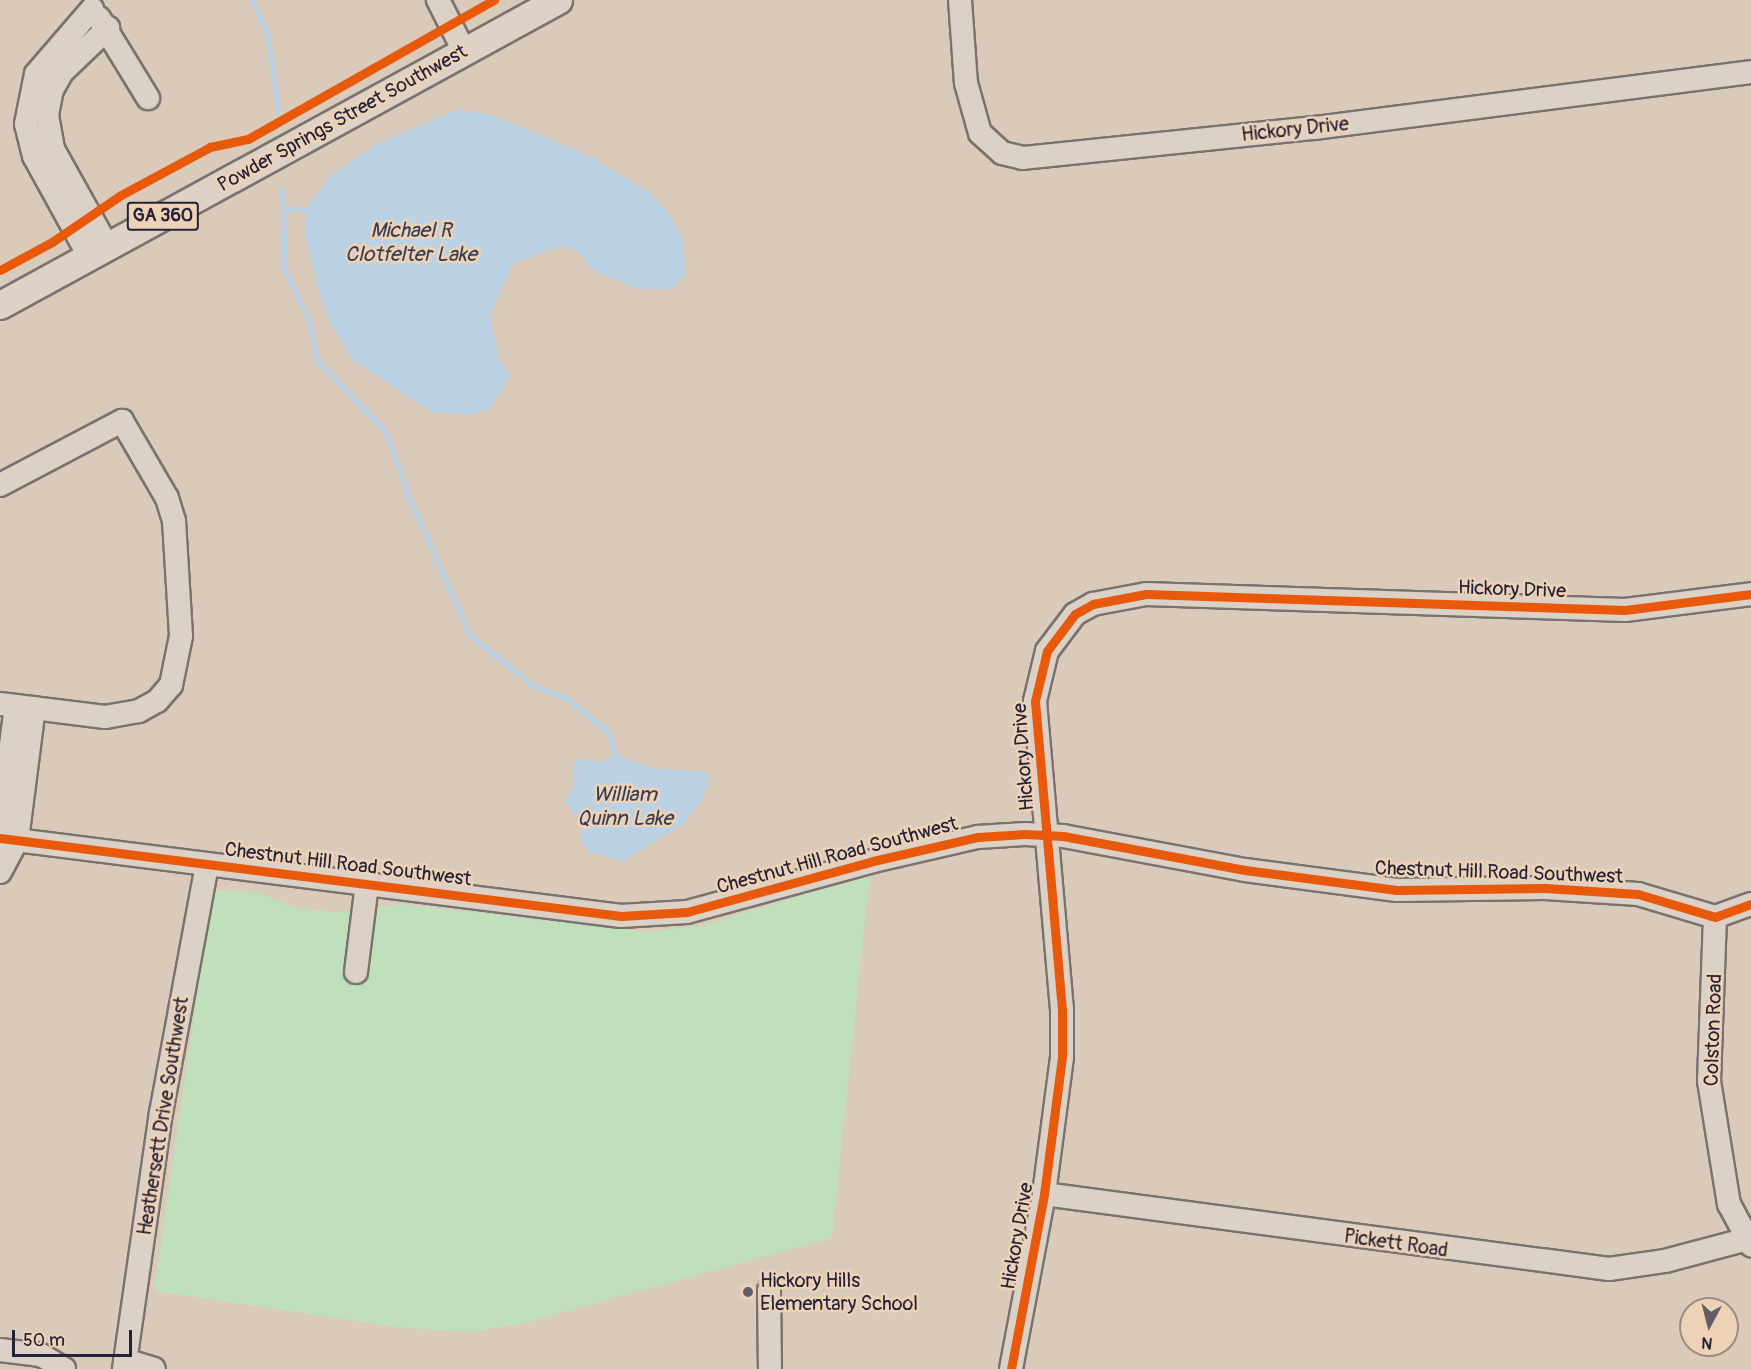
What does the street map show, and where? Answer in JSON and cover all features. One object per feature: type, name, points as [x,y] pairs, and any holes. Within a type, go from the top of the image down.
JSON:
[{"type":"main road","name":"Powder Springs Street Southwest","points":[[0,305],[558,0]]},
{"type":"street","points":[[438,0],[464,51]]},
{"type":"street","name":"Hickory Drive","points":[[960,0],[966,83],[980,134],[1002,153],[1023,158],[1315,128],[1751,72]]},
{"type":"street","points":[[98,251],[50,165],[27,137],[30,91],[42,63],[86,5],[108,28],[148,98]]},
{"type":"street","points":[[50,165],[48,109],[52,90],[70,61],[108,28]]},
{"type":"street","points":[[0,485],[122,421],[166,498],[176,532],[181,636],[171,685],[158,701],[139,711],[105,717],[16,706],[15,782],[3,849]]},
{"type":"street","name":"Hickory Drive","points":[[1011,1369],[1044,1194],[1058,1104],[1062,1010],[1036,712],[1038,675],[1047,651],[1075,614],[1094,604],[1146,594],[1625,610],[1751,594]]},
{"type":"street","name":"Chestnut Hill Road Southwest","points":[[3,849],[207,864],[654,917],[687,912],[829,871],[978,837],[1047,834],[1245,870],[1397,890],[1545,888],[1638,894],[1715,917]]},
{"type":"street","name":"Heathersett Drive Southwest","points":[[124,1365],[161,1113],[207,864]]},
{"type":"street","points":[[356,972],[367,884]]},
{"type":"street","points":[[1715,917],[1751,904]]},
{"type":"street","name":"Colston Road","points":[[1715,917],[1709,1082],[1729,1204],[1749,1242]]},
{"type":"street","name":"Pickett Road","points":[[1044,1194],[1609,1269],[1665,1261],[1749,1242]]},
{"type":"street","points":[[769,1290],[770,1369]]},
{"type":"street","points":[[0,1350],[41,1355],[64,1369]]},
{"type":"street","points":[[124,1365],[154,1369]]},
{"type":"green space","points":[[870,874],[832,1238],[521,1324],[473,1332],[403,1328],[154,1291],[211,899],[217,890],[257,892],[293,907],[334,912],[401,904],[648,932],[704,925]]},
{"type":"water","name":"Michael R Clotfelter Lake","points":[[456,110],[492,115],[591,157],[653,195],[672,218],[683,240],[686,275],[673,289],[637,289],[590,269],[584,257],[569,247],[552,249],[512,264],[490,317],[499,358],[510,376],[490,409],[470,415],[431,412],[354,361],[330,322],[318,289],[305,234],[306,210],[329,177],[375,145]]},
{"type":"water","name":"William Quinn Lake","points":[[615,755],[651,768],[705,772],[709,783],[700,804],[682,825],[623,861],[589,852],[581,843],[582,825],[566,801],[575,782],[573,768],[579,758],[601,762]]},
{"type":"waterway","points":[[253,0],[268,35],[279,112]]},
{"type":"waterway","points":[[282,190],[284,208],[306,210]]},
{"type":"waterway","points":[[284,208],[285,269],[309,320],[318,361],[387,433],[409,496],[470,635],[531,684],[570,700],[610,734],[615,755]]},
{"type":"cycle path","points":[[0,270],[52,242],[121,195],[210,147],[248,139],[494,0]]},
{"type":"cycle path","points":[[1011,1369],[1044,1194],[1062,1057],[1062,1010],[1035,701],[1047,651],[1075,614],[1093,604],[1146,594],[1625,610],[1751,594]]},
{"type":"cycle path","points":[[0,838],[621,916],[687,912],[873,861],[978,837],[1025,834],[1063,836],[1245,870],[1397,890],[1545,888],[1638,894],[1715,917],[1751,904]]},
{"type":"place","name":"Hickory Hills Elementary School","points":[[748,1292]]}]
